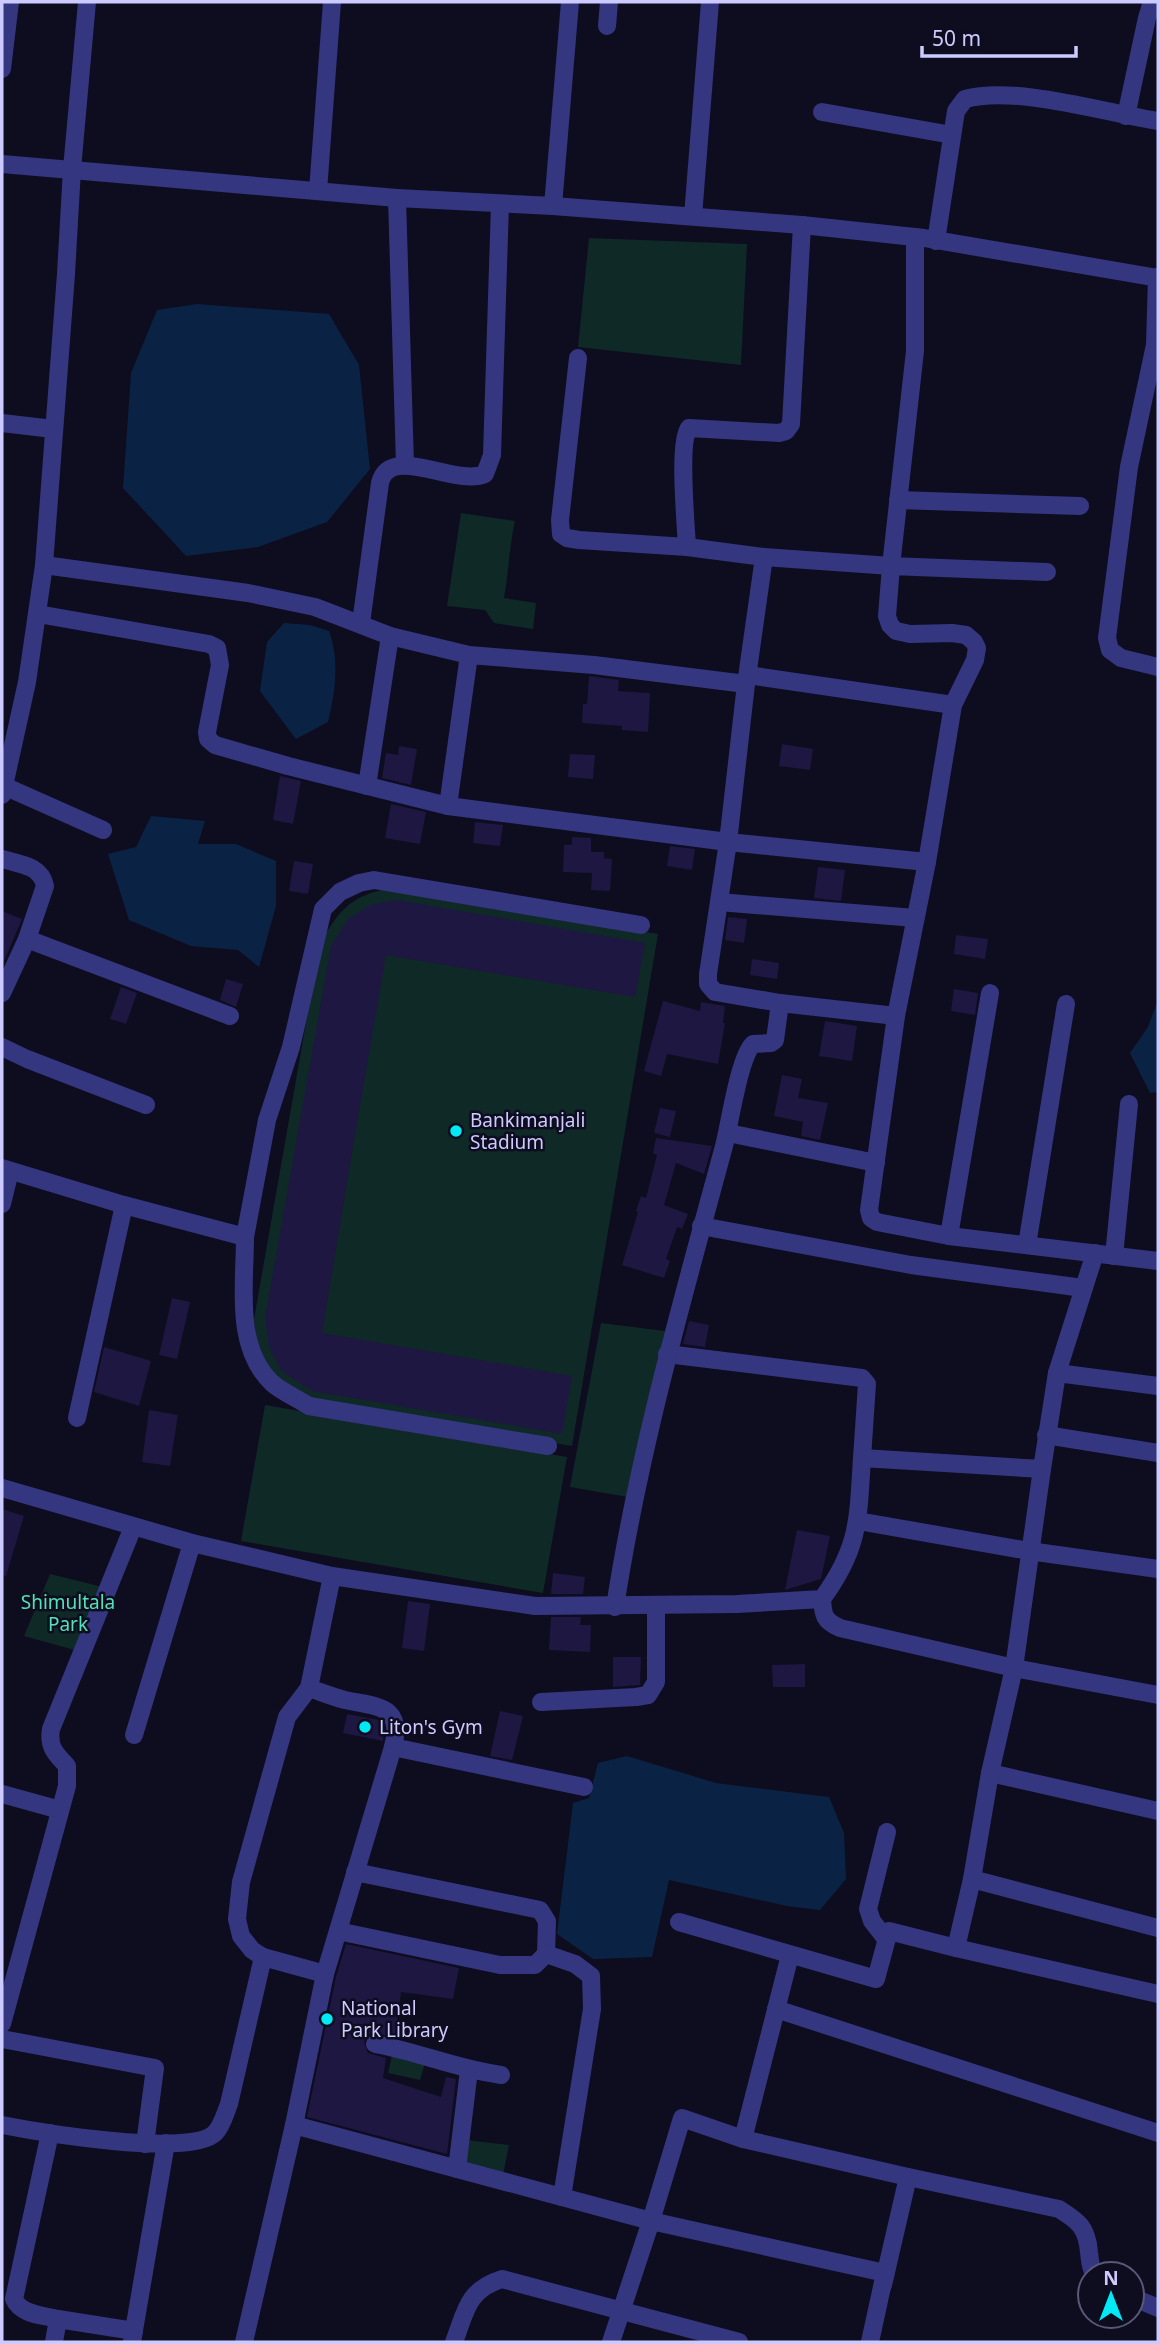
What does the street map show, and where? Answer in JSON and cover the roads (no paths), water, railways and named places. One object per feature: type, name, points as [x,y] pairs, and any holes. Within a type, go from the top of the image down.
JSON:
[{"type":"street","points":[[2,69],[9,2]]},
{"type":"street","points":[[87,2],[72,169],[44,565],[27,682],[3,790],[103,830]]},
{"type":"street","points":[[318,191],[332,2]]},
{"type":"street","points":[[553,206],[570,2]]},
{"type":"street","points":[[607,26],[609,2]]},
{"type":"street","points":[[693,216],[710,2]]},
{"type":"street","points":[[1126,116],[1152,2]]},
{"type":"street","points":[[936,241],[958,105],[965,99],[991,95],[1065,103],[1158,121]]},
{"type":"street","points":[[821,112],[952,135]]},
{"type":"street","points":[[2,164],[397,198],[553,206],[803,225],[915,237],[1158,277],[1156,348],[1129,467],[1107,638],[1110,650],[1121,658],[1158,667]]},
{"type":"street","points":[[397,198],[405,465]]},
{"type":"street","points":[[361,623],[382,475],[392,466],[405,465],[468,478],[485,474],[489,466],[492,455],[500,204]]},
{"type":"street","points":[[687,547],[684,438],[689,428],[779,433],[791,424],[803,225]]},
{"type":"street","points":[[915,237],[915,351],[887,616],[890,625],[897,631],[910,634],[966,635],[977,648],[975,660],[953,705],[927,862],[895,1016],[876,1163],[868,1203],[871,1218],[891,1225],[949,1236],[1158,1261]]},
{"type":"street","points":[[578,358],[560,520],[561,534],[567,538],[891,566],[1047,572]]},
{"type":"street","points":[[2,423],[53,429]]},
{"type":"street","points":[[898,500],[1080,506]]},
{"type":"street","points":[[764,557],[708,984],[715,992],[727,996],[895,1016]]},
{"type":"street","points":[[44,565],[248,593],[315,607],[390,636],[469,655],[747,679],[953,705]]},
{"type":"street","points":[[38,614],[209,644],[217,649],[220,665],[207,724],[208,739],[215,745],[276,763],[449,806],[727,842],[927,862]]},
{"type":"street","points":[[367,786],[390,636]]},
{"type":"street","points":[[449,806],[469,655]]},
{"type":"street","points":[[2,859],[39,872],[44,878],[45,886],[27,939],[2,993]]},
{"type":"street","points":[[548,1446],[309,1406],[274,1385],[260,1370],[250,1351],[246,1329],[245,1237],[267,1120],[291,1047],[323,909],[340,892],[373,880],[640,925]]},
{"type":"street","points":[[719,902],[915,918]]},
{"type":"street","points":[[27,939],[230,1016]]},
{"type":"street","points":[[949,1236],[990,993]]},
{"type":"street","points":[[615,1607],[626,1534],[667,1354],[745,1057],[753,1044],[771,1043],[775,1040],[780,1003]]},
{"type":"street","points":[[1027,1245],[1066,1004]]},
{"type":"street","points":[[2,1047],[146,1105]]},
{"type":"street","points":[[1114,1256],[1129,1104]]},
{"type":"street","points":[[727,1133],[876,1163]]},
{"type":"street","points":[[2,1204],[6,1170],[245,1237]]},
{"type":"street","points":[[77,1418],[124,1205]]},
{"type":"street","points":[[701,1226],[911,1265],[1083,1288]]},
{"type":"street","points":[[956,1948],[972,1879],[990,1773],[1014,1668],[1057,1373],[1095,1253]]},
{"type":"street","points":[[667,1354],[862,1378],[867,1384],[858,1521],[845,1563],[821,1599],[826,1621],[840,1628],[1014,1668],[1158,1695]]},
{"type":"street","points":[[1057,1373],[1158,1385]]},
{"type":"street","points":[[1046,1435],[1158,1453]]},
{"type":"street","points":[[862,1458],[1042,1469]]},
{"type":"street","points":[[2,1488],[192,1543],[332,1576],[536,1606],[656,1606],[821,1599]]},
{"type":"street","points":[[858,1521],[1029,1551],[1158,1569]]},
{"type":"street","points":[[2,2024],[68,1777],[67,1766],[51,1749],[51,1729],[133,1527]]},
{"type":"street","points":[[134,1735],[192,1543]]},
{"type":"street","points":[[325,1974],[263,1956],[252,1950],[241,1936],[237,1919],[241,1882],[286,1717],[309,1688],[332,1576]]},
{"type":"street","points":[[541,1702],[636,1698],[649,1695],[656,1682],[656,1606]]},
{"type":"street","points":[[244,2342],[295,2125],[325,1974],[396,1737],[390,1713],[382,1706],[343,1700],[309,1688]]},
{"type":"street","points":[[393,1747],[584,1787]]},
{"type":"street","points":[[990,1773],[1158,1811]]},
{"type":"street","points":[[2,1794],[60,1810]]},
{"type":"street","points":[[886,1939],[872,1921],[867,1909],[887,1832]]},
{"type":"street","points":[[338,1931],[500,1965],[535,1965],[546,1954],[547,1921],[540,1910],[355,1872]]},
{"type":"street","points":[[972,1879],[1158,1928]]},
{"type":"street","points":[[679,1922],[876,1979],[888,1931],[1158,1994]]},
{"type":"street","points":[[546,1954],[585,1970],[591,1976],[593,1988],[562,2197]]},
{"type":"street","points":[[743,2138],[790,1955]]},
{"type":"street","points":[[2,2125],[145,2144],[196,2141],[214,2135],[229,2104],[263,1956]]},
{"type":"street","points":[[776,2009],[1158,2133]]},
{"type":"street","points":[[2,2039],[155,2068],[145,2144]]},
{"type":"street","points":[[375,2044],[469,2070],[502,2075]]},
{"type":"street","points":[[457,2169],[469,2070]]},
{"type":"street","points":[[611,2342],[682,2118],[743,2138],[1059,2209],[1080,2222],[1088,2240],[1090,2260]]},
{"type":"street","points":[[295,2125],[651,2221],[885,2273],[883,2286]]},
{"type":"street","points":[[50,2133],[14,2299],[16,2304],[23,2310],[133,2337],[166,2143]]},
{"type":"street","points":[[870,2342],[908,2177]]},
{"type":"street","points":[[454,2342],[470,2301],[484,2285],[502,2279],[739,2342]]},
{"type":"street","points":[[54,2342],[58,2319]]},
{"type":"water","points":[[197,304],[329,314],[359,365],[370,469],[327,522],[258,547],[186,556],[123,488],[131,373],[157,310]]},
{"type":"water","points":[[284,623],[310,625],[329,631],[334,654],[334,688],[328,722],[296,739],[260,691],[267,642]]},
{"type":"water","points":[[151,816],[205,821],[198,844],[236,844],[276,861],[276,906],[259,967],[238,950],[191,946],[129,920],[108,854],[136,847]]},
{"type":"water","points":[[1158,1000],[1158,1092],[1150,1093],[1130,1053],[1148,1027]]},
{"type":"water","points":[[627,1756],[716,1783],[829,1797],[844,1833],[846,1879],[820,1910],[787,1906],[669,1880],[652,1957],[593,1959],[557,1934],[573,1803],[589,1798],[598,1763]]},
{"type":"place","name":"Bankimanjali Stadium","points":[[456,1131]]},
{"type":"place","name":"Liton's Gym","points":[[365,1727]]},
{"type":"place","name":"National Park Library","points":[[327,2019]]},
{"type":"park label","name":"Shimultala Park","points":[[68,1613]]}]
